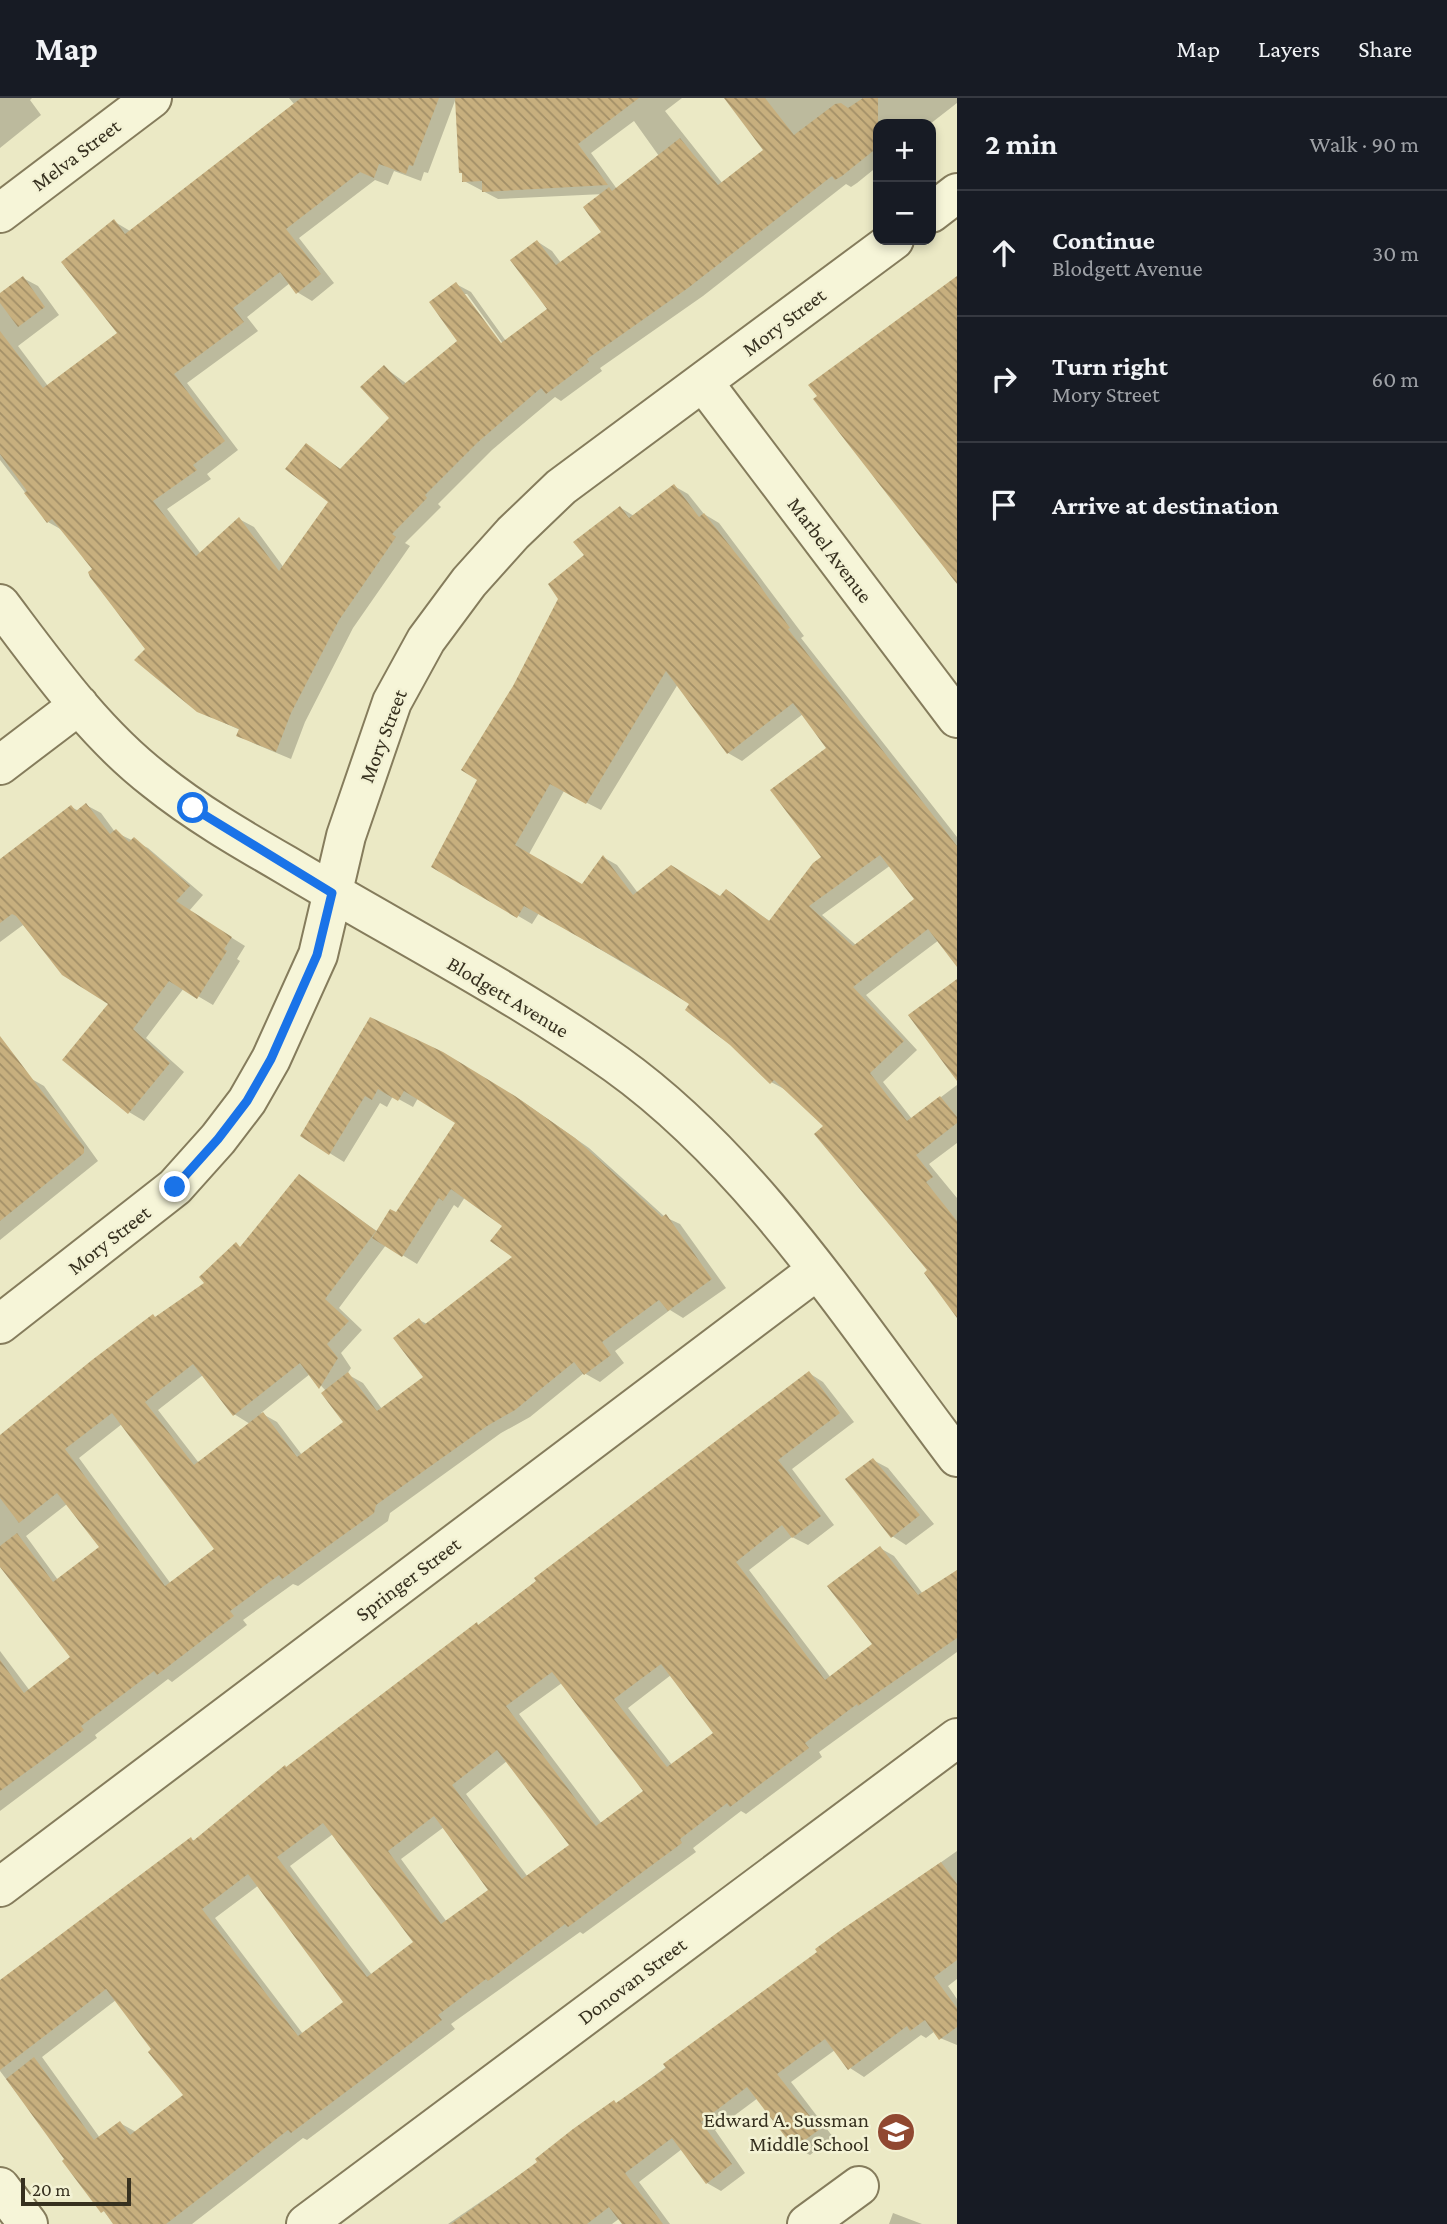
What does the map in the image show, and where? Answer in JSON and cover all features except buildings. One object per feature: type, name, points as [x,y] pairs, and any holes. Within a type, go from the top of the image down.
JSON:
[{"type":"street","name":"Melva Street","points":[[0,213],[152,98]]},
{"type":"street","points":[[936,208],[957,193]]},
{"type":"street","name":"Mory Street","points":[[0,1324],[175,1187],[218,1139],[247,1101],[271,1059],[317,955],[346,836],[392,702],[426,639],[477,572],[561,486],[887,245]]},
{"type":"street","name":"Marbel Avenue","points":[[703,382],[957,718]]},
{"type":"street","name":"Blodgett Avenue","points":[[0,604],[79,705],[153,779],[193,808],[332,893],[558,1026],[645,1086],[748,1187],[816,1271],[957,1457]]},
{"type":"street","points":[[0,765],[79,705]]},
{"type":"street","name":"Springer Street","points":[[0,1887],[816,1271]]},
{"type":"street","name":"Donovan Street","points":[[306,2224],[957,1738]]},
{"type":"street","points":[[807,2224],[859,2186]]},
{"type":"place","name":"Edward A. Sussman Middle School","points":[[896,2132]]},
{"type":"route","points":[[175,1187],[218,1139],[247,1101],[271,1059],[317,955],[332,893],[193,808]]}]
